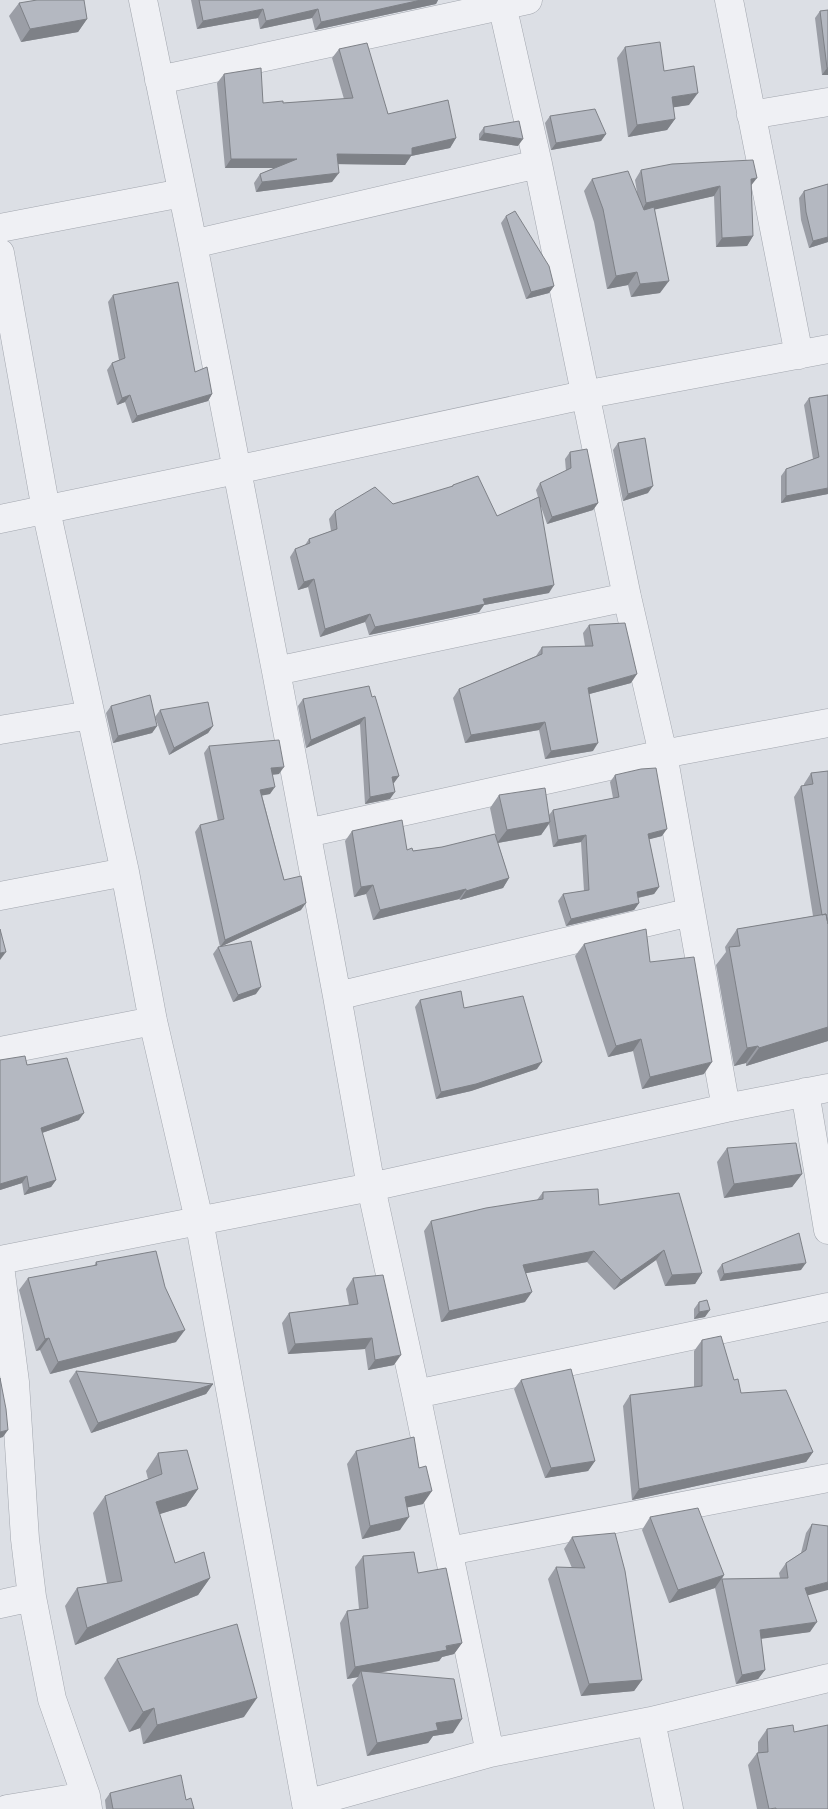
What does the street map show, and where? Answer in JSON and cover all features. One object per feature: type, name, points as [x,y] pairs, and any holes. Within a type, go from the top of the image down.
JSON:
[{"type":"street","points":[[142,0],[193,244],[276,672],[338,996],[371,1187],[490,1753]]},
{"type":"street","points":[[729,0],[799,355]]},
{"type":"street","points":[[159,80],[510,2],[538,164],[584,394],[627,597],[663,754],[726,1108]]},
{"type":"street","points":[[752,115],[828,102]]},
{"type":"street","points":[[193,244],[538,164]]},
{"type":"street","points":[[0,228],[182,193]]},
{"type":"street","points":[[0,253],[46,510],[125,872],[153,1021],[200,1220],[307,1806],[490,1753],[651,1721],[828,1678]]},
{"type":"street","points":[[0,519],[584,394],[828,349]]},
{"type":"street","points":[[276,672],[627,597]]},
{"type":"street","points":[[0,730],[90,715]]},
{"type":"street","points":[[307,833],[663,754],[828,723]]},
{"type":"street","points":[[0,896],[125,872]]},
{"type":"street","points":[[338,996],[690,912]]},
{"type":"street","points":[[0,1051],[153,1021]]},
{"type":"street","points":[[0,1260],[371,1187],[726,1108],[817,1090],[828,1230]]},
{"type":"street","points":[[0,1266],[15,1382],[24,1540],[32,1597],[52,1699],[87,1803],[7,1809]]},
{"type":"street","points":[[416,1394],[828,1307]]},
{"type":"street","points":[[448,1551],[828,1478]]},
{"type":"street","points":[[0,1604],[32,1597]]},
{"type":"street","points":[[651,1721],[669,1809]]},
{"type":"building","points":[[37,0],[84,0],[87,19],[30,29],[19,3]]},
{"type":"building","points":[[199,0],[421,0],[321,22],[318,9],[266,21],[263,9],[203,21]]},
{"type":"building","points":[[828,10],[828,68],[827,68],[820,11]]},
{"type":"building","points":[[660,42],[664,71],[694,66],[698,93],[672,97],[675,119],[637,125],[625,47]]},
{"type":"building","points":[[367,43],[388,114],[448,100],[456,138],[412,148],[412,155],[337,154],[339,173],[262,182],[260,174],[297,159],[231,159],[224,74],[261,68],[263,103],[353,98],[339,49]]},
{"type":"building","points":[[595,109],[606,134],[556,143],[550,116]]},
{"type":"building","points":[[519,121],[523,139],[484,133],[484,127]]},
{"type":"building","points":[[753,160],[757,178],[751,179],[753,236],[722,238],[720,186],[646,203],[641,170],[672,164]]},
{"type":"building","points":[[628,171],[644,210],[654,207],[669,281],[640,284],[637,272],[616,276],[603,209],[592,179]]},
{"type":"building","points":[[828,184],[828,237],[813,241],[806,212],[804,191]]},
{"type":"building","points":[[515,211],[549,266],[554,286],[531,292],[506,216]]},
{"type":"building","points":[[178,282],[195,372],[207,367],[212,394],[137,416],[130,395],[122,398],[112,363],[125,358],[113,295]]},
{"type":"building","points":[[828,395],[828,488],[786,496],[786,469],[819,457],[809,398]]},
{"type":"building","points":[[645,438],[653,486],[628,494],[618,443]]},
{"type":"building","points":[[587,449],[598,503],[552,517],[540,483],[571,468],[570,452]]},
{"type":"building","points":[[478,476],[497,516],[539,497],[554,585],[483,599],[485,604],[375,627],[370,614],[325,629],[314,579],[304,582],[295,549],[310,543],[309,539],[337,529],[335,511],[375,487],[393,504],[453,486]]},
{"type":"building","points":[[625,623],[637,674],[588,688],[598,743],[551,751],[545,722],[471,735],[459,689],[542,654],[542,647],[593,646],[589,625]]},
{"type":"building","points":[[369,686],[372,697],[375,696],[399,776],[392,777],[395,792],[370,797],[365,717],[311,740],[303,699]]},
{"type":"building","points":[[150,695],[157,726],[118,736],[111,706]]},
{"type":"building","points":[[208,702],[213,726],[174,748],[160,710]]},
{"type":"building","points":[[279,740],[284,767],[271,768],[275,787],[260,790],[284,880],[301,876],[306,903],[225,940],[200,825],[224,819],[209,746]]},
{"type":"building","points":[[656,768],[667,829],[648,834],[659,887],[637,892],[639,903],[571,919],[563,894],[589,890],[586,835],[558,840],[553,810],[619,797],[615,775],[641,769]]},
{"type":"building","points":[[828,771],[828,924],[826,914],[822,915],[801,786],[813,784],[811,773]]},
{"type":"building","points":[[545,788],[550,822],[507,830],[499,795]]},
{"type":"building","points":[[402,820],[407,850],[412,848],[413,851],[442,847],[495,834],[509,878],[466,891],[466,889],[380,910],[373,885],[361,887],[352,831]]},
{"type":"building","points":[[826,914],[828,924],[828,1027],[759,1048],[758,1046],[747,1048],[729,947],[740,946],[737,929]]},
{"type":"building","points":[[0,929],[6,952],[0,953]]},
{"type":"building","points":[[646,929],[650,962],[694,957],[712,1062],[650,1077],[641,1039],[616,1046],[584,944]]},
{"type":"building","points":[[251,941],[261,987],[238,995],[218,947]]},
{"type":"building","points":[[461,991],[464,1008],[523,996],[542,1062],[476,1084],[441,1092],[420,1000]]},
{"type":"building","points":[[25,1056],[27,1065],[67,1058],[84,1113],[41,1128],[56,1180],[29,1188],[27,1176],[0,1184],[0,1060]]},
{"type":"building","points":[[796,1143],[802,1174],[734,1184],[727,1148]]},
{"type":"building","points":[[598,1189],[599,1205],[679,1193],[702,1273],[672,1275],[664,1250],[621,1280],[594,1251],[523,1265],[532,1292],[449,1311],[431,1221],[486,1208],[543,1199],[543,1192]]},
{"type":"building","points":[[799,1233],[806,1263],[724,1274],[722,1264]]},
{"type":"building","points":[[156,1251],[165,1287],[185,1330],[58,1362],[49,1338],[45,1339],[28,1278],[97,1265],[96,1262]]},
{"type":"building","points":[[383,1275],[401,1355],[375,1360],[372,1338],[295,1344],[289,1313],[358,1304],[353,1278]]},
{"type":"building","points":[[707,1300],[710,1310],[699,1312],[699,1302]]},
{"type":"building","points":[[721,1336],[734,1380],[738,1379],[741,1393],[786,1390],[813,1452],[639,1489],[630,1395],[702,1386],[702,1340]]},
{"type":"building","points":[[571,1369],[595,1461],[551,1468],[521,1380]]},
{"type":"building","points":[[76,1371],[213,1384],[98,1423]]},
{"type":"building","points":[[0,1378],[8,1430],[0,1432]]},
{"type":"building","points":[[414,1437],[419,1468],[426,1466],[432,1491],[405,1497],[409,1517],[370,1526],[356,1451]]},
{"type":"building","points":[[187,1450],[198,1489],[156,1502],[175,1563],[204,1552],[210,1578],[87,1628],[77,1588],[122,1581],[105,1496],[162,1474],[158,1453]]},
{"type":"building","points":[[698,1508],[724,1575],[678,1590],[650,1517]]},
{"type":"building","points":[[812,1524],[828,1526],[828,1582],[805,1588],[817,1622],[760,1630],[765,1670],[742,1675],[722,1579],[788,1578],[786,1563],[806,1550]]},
{"type":"building","points":[[615,1533],[625,1571],[642,1680],[589,1684],[556,1567],[585,1568],[572,1537]]},
{"type":"building","points":[[414,1552],[418,1573],[446,1568],[462,1643],[446,1646],[447,1650],[355,1667],[347,1611],[368,1608],[363,1556]]},
{"type":"building","points":[[237,1624],[257,1698],[157,1725],[154,1708],[143,1712],[117,1659]]},
{"type":"building","points":[[361,1671],[454,1679],[462,1719],[436,1723],[438,1730],[377,1743]]},
{"type":"building","points":[[793,1725],[794,1732],[828,1725],[828,1809],[769,1809],[757,1753],[768,1752],[767,1729]]},
{"type":"building","points":[[181,1775],[186,1800],[191,1798],[194,1809],[113,1809],[110,1793]]}]
